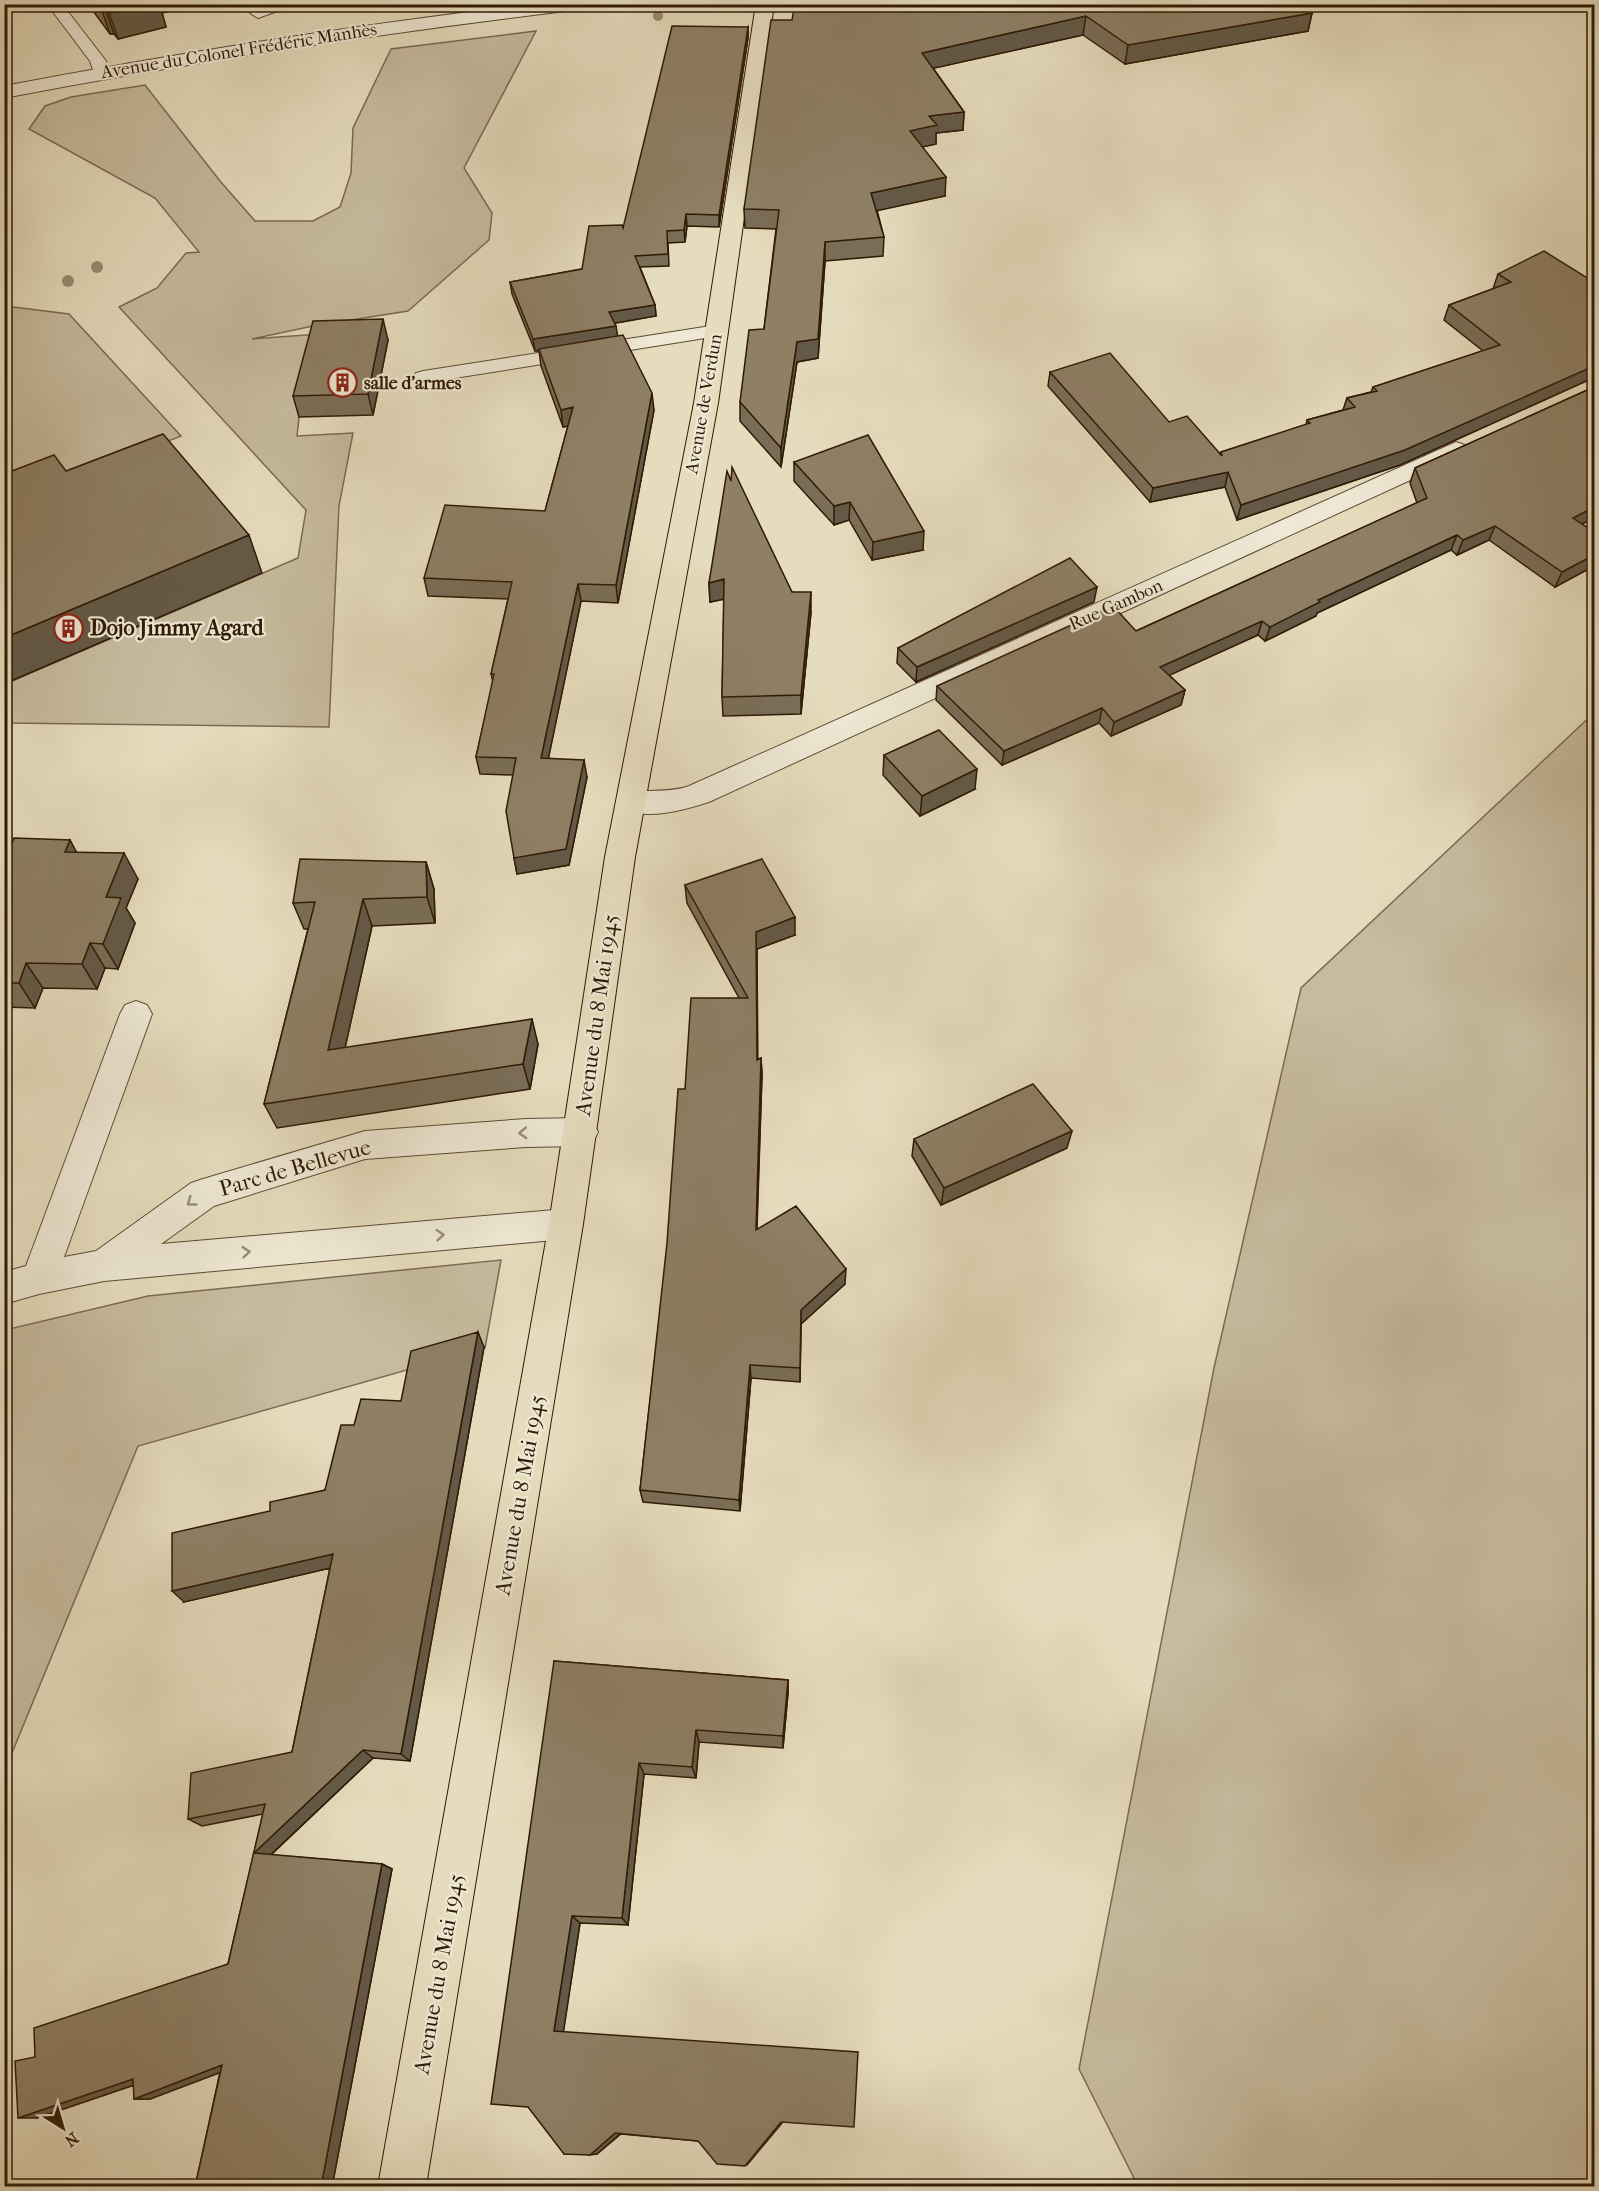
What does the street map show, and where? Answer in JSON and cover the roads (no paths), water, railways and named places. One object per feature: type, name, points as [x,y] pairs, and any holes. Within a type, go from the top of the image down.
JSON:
[{"type":"main road","name":"Avenue de Verdun","points":[[632,802],[641,743],[706,403],[765,4]]},
{"type":"main road","name":"Avenue du 8 Mai 1945","points":[[402,2187],[566,1224],[620,856],[632,802]]},
{"type":"street","name":"Avenue du Colonel Frédéric Manhès","points":[[4,92],[101,73],[437,21],[583,4]]},
{"type":"street","name":"Rue Gambon","points":[[632,802],[674,802],[699,794],[1474,442]]},
{"type":"street","points":[[39,1278],[136,1014]]},
{"type":"street","name":"Parc de Bellevue","points":[[104,1265],[202,1194],[365,1146],[526,1133],[581,1132]]},
{"type":"street","name":"Parc de Bellevue","points":[[4,1288],[39,1278],[104,1265],[566,1224]]},
{"type":"lane","points":[[54,4],[98,61],[101,73]]},
{"type":"lane","points":[[258,13],[284,4]]},
{"type":"lane","points":[[423,377],[717,331]]},
{"type":"place","name":"salle d'armes","points":[[343,383]]},
{"type":"place","name":"Dojo Jimmy Agard","points":[[69,628]]}]
